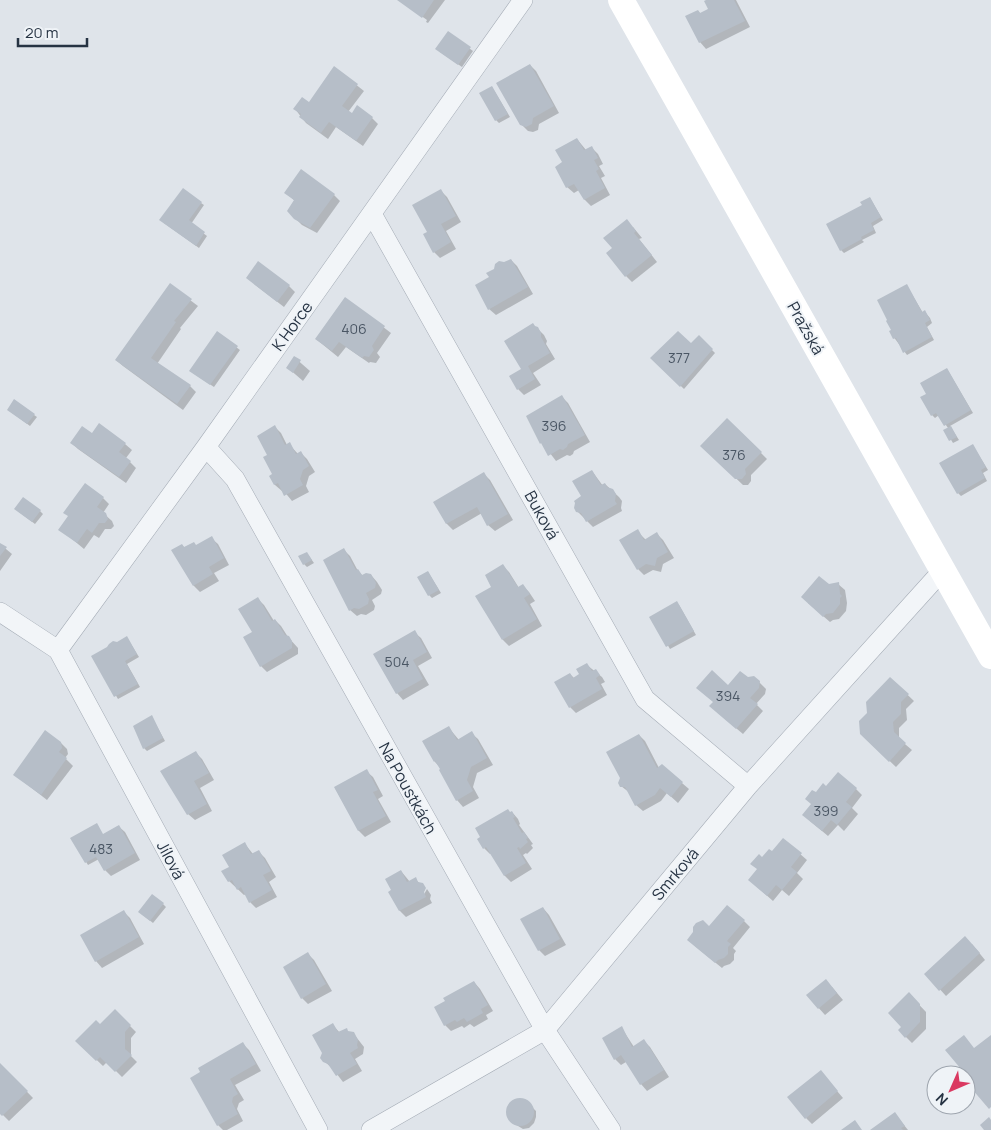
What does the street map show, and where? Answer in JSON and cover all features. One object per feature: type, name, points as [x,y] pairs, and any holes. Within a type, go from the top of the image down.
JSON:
[{"type":"main road","name":"Pražská","points":[[622,0],[991,656]]},
{"type":"street","name":"K Horce","points":[[58,650],[206,447],[523,0]]},
{"type":"street","name":"Buková","points":[[372,214],[645,699],[748,786]]},
{"type":"street","name":"Na Poustkách","points":[[206,447],[235,479],[544,1030],[611,1130]]},
{"type":"street","name":"Smrková","points":[[371,1130],[544,1030],[748,786],[942,570]]},
{"type":"street","name":"Jílová","points":[[0,612],[58,650],[318,1130]]},
{"type":"building","points":[[397,0],[434,0],[422,18]]},
{"type":"building","points":[[734,0],[745,21],[699,43],[685,16],[698,10],[700,13],[708,9],[704,1]]},
{"type":"building","points":[[448,31],[471,47],[458,65],[435,49]]},
{"type":"building","points":[[530,64],[554,106],[533,118],[532,124],[526,127],[520,125],[496,83]]},
{"type":"building","points":[[334,66],[358,84],[342,106],[352,113],[357,105],[373,117],[356,141],[329,122],[321,133],[299,117],[301,114],[293,109],[302,97],[309,102]]},
{"type":"building","points":[[492,86],[508,114],[495,121],[479,93]]},
{"type":"building","points":[[577,138],[584,150],[592,146],[598,158],[594,160],[599,169],[596,171],[605,188],[584,200],[574,184],[566,188],[555,167],[562,162],[555,150]]},
{"type":"building","points":[[301,169],[335,194],[310,228],[294,219],[287,211],[294,200],[284,193]]},
{"type":"building","points":[[183,188],[202,202],[189,220],[205,232],[196,246],[159,220]]},
{"type":"building","points":[[441,189],[456,216],[441,224],[451,242],[433,253],[423,234],[427,232],[412,205]]},
{"type":"building","points":[[870,197],[881,217],[871,223],[874,230],[840,251],[826,224],[862,205],[860,202]]},
{"type":"building","points":[[627,219],[636,231],[634,233],[652,255],[625,277],[606,253],[612,248],[603,238]]},
{"type":"building","points":[[511,259],[528,287],[488,310],[475,285],[489,277],[486,273],[494,269],[495,264],[499,261],[504,262]]},
{"type":"building","points":[[258,261],[290,285],[277,302],[246,278]]},
{"type":"building","points":[[170,283],[192,299],[174,321],[176,322],[151,358],[191,385],[177,404],[115,360]]},
{"type":"building","points":[[907,284],[922,312],[925,310],[930,320],[925,323],[932,337],[903,353],[896,338],[893,339],[889,331],[891,330],[877,300]]},
{"type":"building","points":[[345,297],[385,326],[372,346],[374,350],[369,357],[364,356],[362,358],[339,342],[332,351],[315,339]]},
{"type":"building","points":[[533,323],[538,327],[550,353],[528,366],[535,379],[517,390],[509,376],[521,369],[504,341]]},
{"type":"building","points":[[217,331],[238,346],[210,385],[189,371]]},
{"type":"building","points":[[678,331],[691,343],[699,335],[713,349],[680,387],[650,358]]},
{"type":"building","points":[[294,356],[301,360],[293,373],[286,368]]},
{"type":"building","points":[[947,368],[971,410],[944,426],[936,413],[931,416],[920,397],[926,394],[920,383]]},
{"type":"building","points":[[562,395],[585,435],[568,444],[563,450],[560,449],[548,456],[526,416]]},
{"type":"building","points":[[14,399],[35,414],[27,424],[7,410]]},
{"type":"building","points":[[727,418],[762,452],[745,469],[746,474],[742,479],[735,479],[700,446]]},
{"type":"building","points":[[99,423],[126,443],[119,452],[131,461],[119,477],[70,443],[82,426],[92,433]]},
{"type":"building","points":[[275,425],[285,445],[290,442],[296,454],[301,451],[309,466],[303,470],[300,479],[303,485],[284,496],[278,483],[274,485],[269,476],[272,474],[263,457],[267,455],[257,436]]},
{"type":"building","points":[[951,426],[957,437],[949,441],[943,430]]},
{"type":"building","points":[[973,444],[986,467],[981,470],[985,478],[957,494],[939,463]]},
{"type":"building","points":[[592,470],[601,485],[605,483],[607,487],[613,489],[616,494],[615,501],[617,504],[586,522],[581,513],[576,512],[574,508],[574,501],[581,496],[572,481]]},
{"type":"building","points":[[484,472],[508,514],[487,526],[477,507],[446,524],[433,502]]},
{"type":"building","points":[[85,483],[104,497],[97,507],[106,513],[108,519],[105,523],[99,523],[92,533],[87,529],[77,543],[58,530],[68,516],[63,513]]},
{"type":"building","points":[[23,497],[41,510],[32,522],[14,509]]},
{"type":"building","points":[[638,529],[644,540],[657,532],[668,552],[657,558],[655,566],[646,564],[637,570],[619,540]]},
{"type":"building","points":[[212,536],[224,558],[209,567],[213,574],[193,586],[171,550],[182,544],[184,547],[194,542],[196,545]]},
{"type":"building","points":[[0,543],[7,547],[0,556]]},
{"type":"building","points":[[344,548],[356,570],[358,569],[362,575],[366,573],[371,574],[376,583],[375,588],[366,593],[369,599],[368,604],[359,609],[354,608],[349,611],[323,560]]},
{"type":"building","points":[[307,552],[312,560],[303,565],[298,556]]},
{"type":"building","points":[[503,564],[518,587],[523,584],[530,594],[524,598],[537,619],[502,640],[475,596],[491,587],[485,575]]},
{"type":"building","points":[[428,571],[439,590],[428,596],[417,577]]},
{"type":"building","points":[[819,576],[829,584],[839,582],[840,594],[842,596],[840,604],[833,613],[826,614],[823,617],[801,597]]},
{"type":"building","points":[[258,597],[272,621],[275,619],[285,635],[289,636],[292,641],[292,648],[260,667],[243,637],[252,632],[238,609]]},
{"type":"building","points":[[677,601],[694,631],[666,647],[649,617]]},
{"type":"building","points":[[415,630],[427,652],[413,660],[423,679],[396,694],[373,654]]},
{"type":"building","points":[[127,636],[137,654],[125,661],[138,684],[114,697],[91,656],[107,647],[113,641],[117,642]]},
{"type":"building","points":[[587,663],[592,671],[596,669],[600,675],[596,678],[602,689],[569,708],[554,682],[570,673],[573,678],[579,674],[576,669]]},
{"type":"building","points":[[712,670],[728,685],[740,671],[748,677],[754,676],[760,681],[759,688],[750,698],[758,704],[736,729],[709,706],[713,702],[696,688]]},
{"type":"building","points":[[890,677],[909,694],[901,702],[901,714],[893,722],[894,732],[906,743],[889,762],[860,734],[859,721],[867,713],[866,702]]},
{"type":"building","points":[[152,715],[163,738],[143,749],[133,726]]},
{"type":"building","points":[[449,726],[457,740],[472,731],[487,758],[471,767],[467,780],[473,791],[456,801],[440,769],[422,741]]},
{"type":"building","points":[[45,730],[61,742],[62,748],[59,752],[67,758],[41,795],[13,775]]},
{"type":"building","points":[[639,734],[657,768],[662,764],[683,782],[671,797],[660,788],[655,795],[635,806],[625,787],[620,787],[618,783],[620,778],[606,752]]},
{"type":"building","points":[[196,751],[209,773],[194,781],[207,804],[187,815],[160,771]]},
{"type":"building","points":[[367,769],[378,790],[373,792],[386,816],[358,831],[334,787]]},
{"type":"building","points":[[838,772],[857,788],[846,802],[852,807],[837,825],[831,820],[822,831],[802,815],[811,804],[805,799],[812,790],[816,792],[823,783],[826,786]]},
{"type":"building","points":[[508,809],[510,812],[512,811],[515,817],[513,818],[522,833],[524,832],[528,838],[526,839],[528,842],[520,849],[519,847],[517,848],[526,863],[504,876],[486,847],[483,849],[477,839],[480,837],[475,828]]},
{"type":"building","points":[[97,823],[103,834],[119,825],[135,853],[104,871],[96,857],[85,863],[70,838]]},
{"type":"building","points":[[783,838],[802,853],[791,867],[797,872],[782,890],[776,885],[767,896],[748,880],[757,869],[750,864],[759,854],[762,857],[769,849],[772,851]]},
{"type":"building","points":[[245,842],[251,854],[259,850],[271,871],[263,875],[272,890],[249,903],[241,887],[237,890],[232,880],[228,882],[221,871],[229,867],[222,855]]},
{"type":"building","points":[[401,870],[407,882],[416,877],[418,882],[423,883],[426,888],[424,892],[426,897],[399,911],[388,892],[391,890],[385,879]]},
{"type":"building","points":[[152,894],[164,903],[150,921],[138,912]]},
{"type":"building","points":[[727,905],[745,920],[727,941],[731,944],[728,947],[728,954],[715,963],[687,940],[693,932],[693,927],[696,923],[703,920],[709,926]]},
{"type":"building","points":[[543,907],[560,939],[538,951],[520,919]]},
{"type":"building","points":[[124,910],[139,937],[95,962],[80,935]]},
{"type":"building","points":[[965,936],[980,953],[939,991],[924,974]]},
{"type":"building","points":[[308,952],[326,984],[301,999],[283,967]]},
{"type":"building","points":[[826,979],[837,993],[818,1009],[806,995]]},
{"type":"building","points":[[474,981],[488,1005],[481,1009],[483,1013],[467,1022],[464,1018],[444,1026],[434,1007],[445,1001],[443,998]]},
{"type":"building","points":[[909,992],[920,1004],[920,1022],[905,1038],[898,1030],[901,1027],[888,1013]]},
{"type":"building","points":[[115,1009],[131,1025],[125,1032],[125,1049],[132,1055],[115,1072],[100,1057],[96,1061],[75,1041],[96,1020],[100,1024]]},
{"type":"building","points":[[333,1023],[338,1032],[347,1028],[348,1031],[354,1032],[358,1040],[358,1048],[350,1053],[357,1064],[336,1076],[328,1064],[320,1058],[322,1053],[312,1035]]},
{"type":"building","points":[[622,1026],[632,1047],[644,1039],[664,1070],[640,1085],[621,1055],[614,1060],[602,1038]]},
{"type":"building","points":[[964,1035],[974,1048],[991,1035],[991,1107],[989,1109],[976,1094],[976,1065],[958,1065],[945,1050]]},
{"type":"building","points":[[243,1042],[256,1064],[230,1079],[238,1094],[233,1097],[232,1102],[238,1114],[217,1126],[190,1078],[200,1072],[198,1068]]},
{"type":"building","points":[[0,1063],[28,1091],[2,1116],[0,1114]]},
{"type":"building","points":[[821,1070],[838,1091],[805,1119],[787,1097]]},
{"type":"building","points":[[520,1098],[530,1102],[534,1112],[530,1122],[520,1126],[510,1122],[506,1112],[510,1102]]},
{"type":"building","points":[[895,1112],[905,1126],[901,1128],[903,1130],[870,1130]]},
{"type":"building","points":[[989,1117],[991,1120],[991,1130],[984,1130],[980,1125]]},
{"type":"building","points":[[855,1120],[862,1130],[841,1130]]}]
